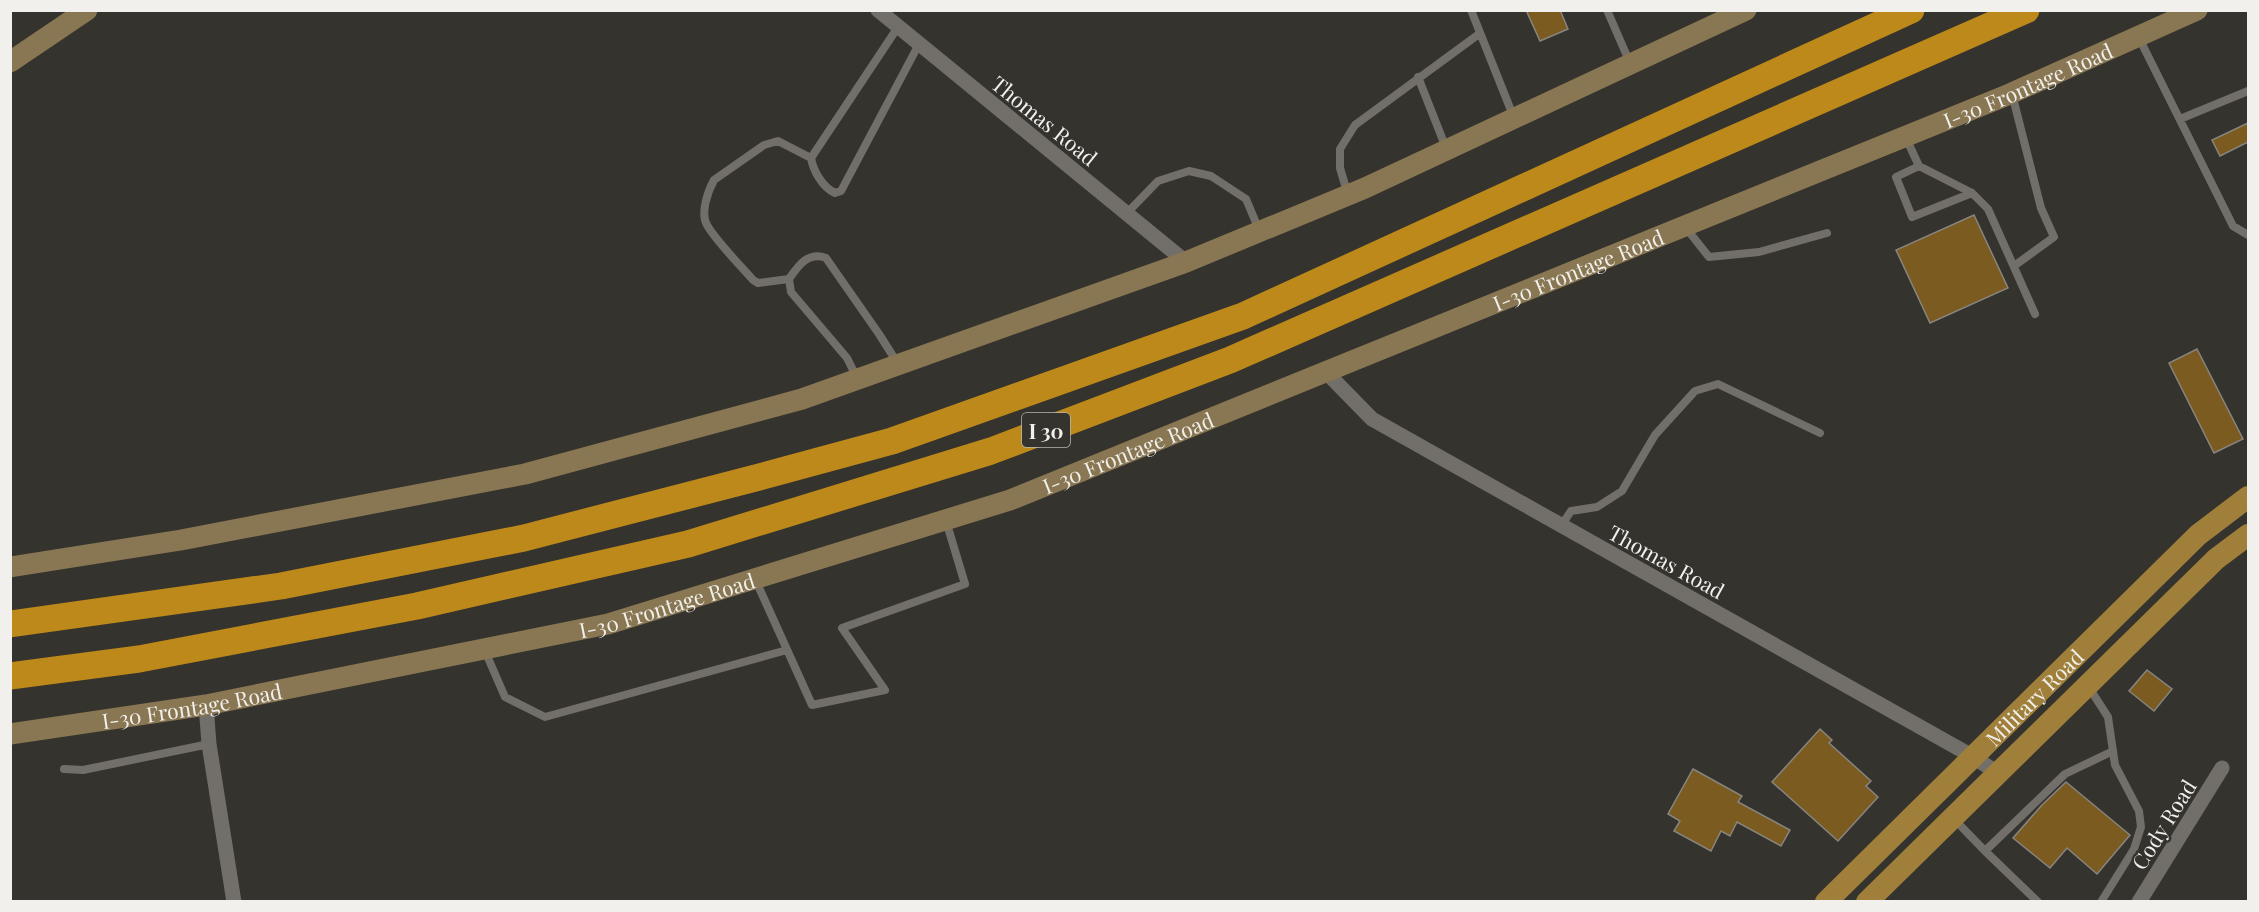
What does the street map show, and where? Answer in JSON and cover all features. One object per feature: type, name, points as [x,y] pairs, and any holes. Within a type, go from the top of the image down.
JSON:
[{"type":"highway","name":"I 30","points":[[10,624],[281,586],[524,538],[892,441],[1243,316],[1911,10]]},
{"type":"highway","name":"I 30","points":[[10,676],[139,659],[405,608],[688,544],[991,451],[1230,360],[2026,10]]},
{"type":"main road","points":[[10,62],[87,10]]},
{"type":"main road","points":[[10,567],[182,540],[525,474],[802,399],[1186,262],[1348,195],[1746,10]]},
{"type":"main road","name":"I-30 Frontage Road","points":[[10,734],[206,705],[608,624],[1010,500],[2011,93],[2197,10]]},
{"type":"main road","name":"Military Road","points":[[1826,902],[2198,535],[2248,497]]},
{"type":"main road","name":"Military Road","points":[[1867,902],[2216,559],[2248,535]]},
{"type":"street","name":"Thomas Road","points":[[878,10],[1186,262]]},
{"type":"street","name":"Thomas Road","points":[[1325,371],[1372,419],[1972,756],[1999,774]]},
{"type":"street","points":[[206,705],[208,744],[234,902]]},
{"type":"street","name":"Cody Road","points":[[2139,902],[2222,768]]},
{"type":"lane","points":[[1471,10],[1514,118]]},
{"type":"lane","points":[[1607,10],[1631,64]]},
{"type":"lane","points":[[898,27],[811,158],[813,169],[830,191],[835,193],[841,191],[919,44]]},
{"type":"lane","points":[[1348,195],[1340,168],[1340,149],[1355,125],[1479,34]]},
{"type":"lane","points":[[2139,36],[2233,226],[2248,235]]},
{"type":"lane","points":[[1418,77],[1446,150]]},
{"type":"lane","points":[[2180,119],[2248,91]]},
{"type":"lane","points":[[2011,93],[2041,208],[2054,237],[2014,266]]},
{"type":"lane","points":[[1905,136],[1919,166],[1972,192],[1988,209],[2035,314]]},
{"type":"lane","points":[[789,279],[758,283],[753,280],[706,224],[705,209],[714,180],[764,145],[778,141],[811,158]]},
{"type":"lane","points":[[1919,166],[1896,177],[1912,217],[1972,192]]},
{"type":"lane","points":[[1127,213],[1158,181],[1189,171],[1211,176],[1246,199],[1259,231]]},
{"type":"lane","points":[[1685,227],[1709,257],[1759,252],[1827,233]]},
{"type":"lane","points":[[858,379],[847,358],[791,292],[789,279],[800,264],[809,257],[819,255],[826,258],[898,365]]},
{"type":"lane","points":[[1562,526],[1571,511],[1597,507],[1622,491],[1655,435],[1695,391],[1718,384],[1820,434]]},
{"type":"lane","points":[[755,579],[812,705],[885,690],[842,628],[965,584],[946,520]]},
{"type":"lane","points":[[484,650],[506,697],[545,717],[787,650]]},
{"type":"lane","points":[[2088,686],[2108,717],[2115,765],[2139,811],[2141,826],[2134,849],[2101,902]]},
{"type":"lane","points":[[64,769],[83,770],[208,744]]},
{"type":"lane","points":[[1985,851],[2065,774],[2113,751]]},
{"type":"lane","points":[[1953,818],[2038,902]]},
{"type":"building","points":[[1526,10],[1560,10],[1568,29],[1540,41]]},
{"type":"building","points":[[2248,123],[2248,142],[2220,156],[2212,140]]},
{"type":"building","points":[[1974,215],[2008,288],[1930,323],[1896,250]]},
{"type":"building","points":[[2197,349],[2243,439],[2214,453],[2169,363]]},
{"type":"building","points":[[2147,670],[2172,689],[2154,711],[2129,691]]},
{"type":"building","points":[[1820,729],[1832,740],[1829,743],[1871,781],[1866,786],[1878,797],[1838,841],[1772,782]]},
{"type":"building","points":[[1693,769],[1742,796],[1738,802],[1790,830],[1781,846],[1737,822],[1730,836],[1721,831],[1711,851],[1674,831],[1680,821],[1668,814]]},
{"type":"building","points":[[2066,782],[2130,835],[2097,874],[2067,848],[2050,868],[2013,838]]}]
